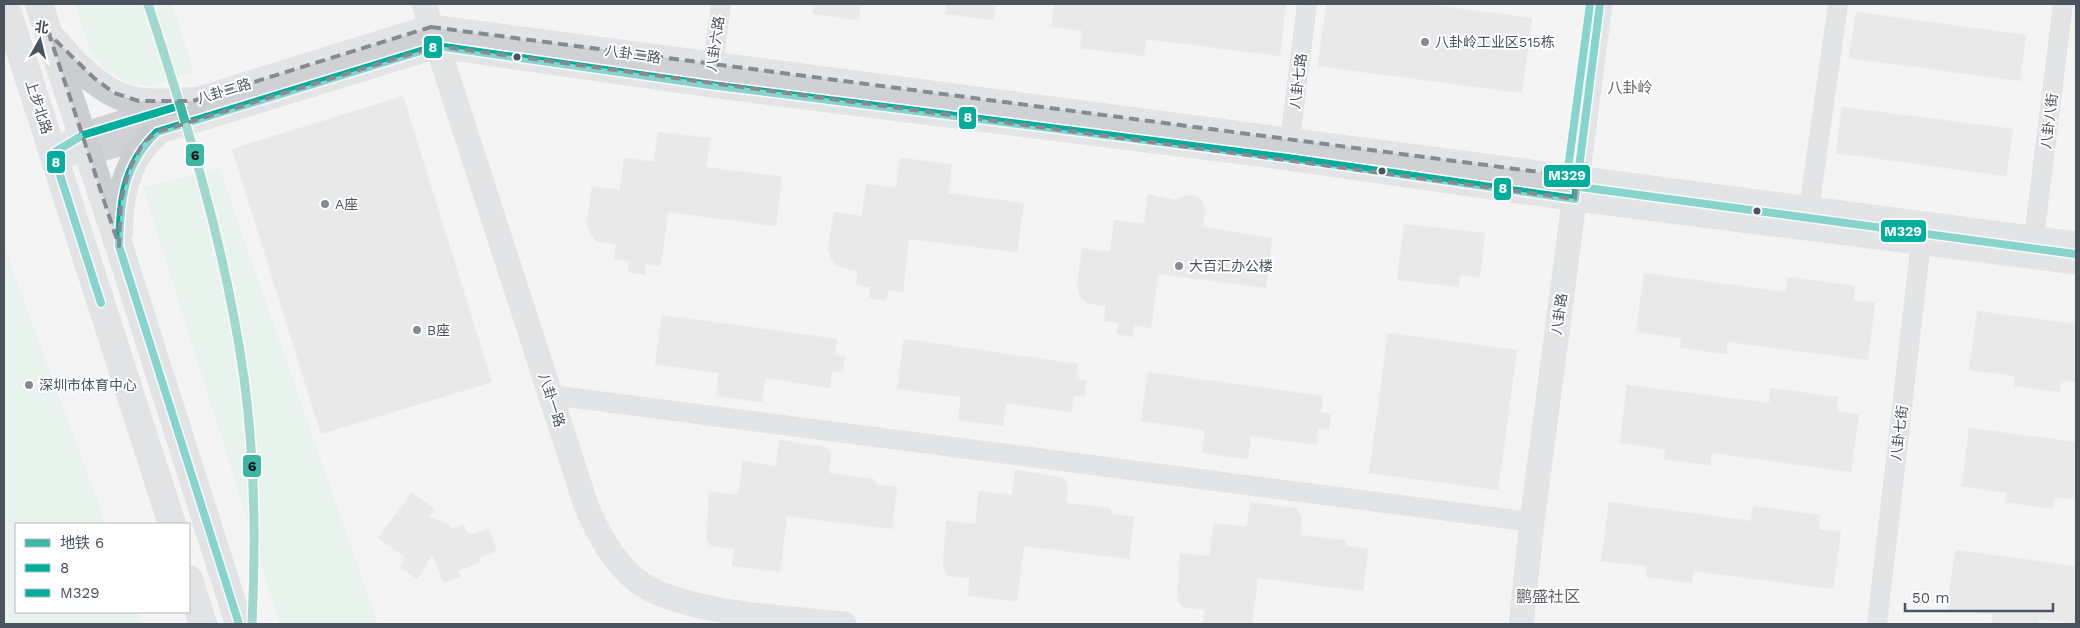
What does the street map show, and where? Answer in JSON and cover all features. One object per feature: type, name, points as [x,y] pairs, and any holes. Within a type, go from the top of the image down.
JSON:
[{"type":"main road","name":"上步北路","points":[[5,4],[172,523]]},
{"type":"main road","points":[[39,4],[119,246],[239,624]]},
{"type":"main road","points":[[49,34],[66,55],[81,68],[125,98],[154,102],[193,101]]},
{"type":"main road","points":[[119,246],[121,201],[129,170],[144,143],[157,132]]},
{"type":"main road","points":[[190,582],[203,624]]},
{"type":"street","name":"八卦六路","points":[[711,75],[721,4]]},
{"type":"street","name":"八卦七路","points":[[1289,149],[1308,4]]},
{"type":"street","name":"八卦路","points":[[1521,624],[1532,522],[1600,4]]},
{"type":"street","points":[[1809,209],[1838,4]]},
{"type":"street","name":"八卦八街","points":[[2034,238],[2064,4]]},
{"type":"street","name":"八卦二路","points":[[86,144],[193,101],[431,26],[711,75],[1576,188],[1921,242],[2076,262]]},
{"type":"street","name":"八卦二路","points":[[53,153],[86,144],[157,132],[431,26]]},
{"type":"street","name":"八卦一路","points":[[431,26],[587,508],[600,536],[618,562],[637,581],[660,594],[686,604],[844,624]]},
{"type":"street","name":"八卦二路","points":[[1576,188],[1809,209],[2076,244]]},
{"type":"street","name":"八卦七街","points":[[1877,624],[1921,242]]},
{"type":"street","points":[[551,395],[1532,522]]},
{"type":"highlighted area","points":[[431,27],[1577,177],[1575,199],[437,46],[157,132],[143,143],[129,170],[121,201],[119,246],[49,34],[94,78],[114,93],[139,101],[193,101]]},
{"type":"green space","points":[[75,4],[172,4],[194,72],[149,86],[127,82],[104,69],[90,52]]},
{"type":"green space","points":[[219,167],[378,624],[280,624],[143,188]]},
{"type":"green space","name":"深圳市体育中心","points":[[4,246],[106,523],[15,523],[15,613],[138,613],[142,624],[4,624]]},
{"type":"building","points":[[813,4],[861,4],[859,20],[813,14]]},
{"type":"building","points":[[947,4],[996,4],[994,20],[946,14]]},
{"type":"building","points":[[1054,4],[1286,4],[1280,56],[1146,39],[1144,56],[1080,48],[1083,31],[1051,27]]},
{"type":"building","name":"八卦岭工业区515栋","points":[[1326,4],[1424,4],[1532,18],[1522,93],[1318,66]]},
{"type":"building","points":[[1856,12],[2026,35],[2020,81],[1849,58]]},
{"type":"building","points":[[403,96],[492,382],[321,434],[232,149]]},
{"type":"building","points":[[1842,107],[2013,129],[2006,176],[1836,153]]},
{"type":"building","points":[[658,132],[710,138],[706,167],[782,177],[776,226],[668,212],[661,266],[646,264],[645,275],[628,272],[629,261],[614,259],[616,245],[596,241],[590,233],[587,223],[592,186],[620,190],[624,158],[654,162]]},
{"type":"building","points":[[900,158],[952,164],[948,193],[1024,203],[1017,252],[909,239],[903,292],[888,290],[886,301],[869,298],[871,287],[856,285],[858,271],[838,267],[831,259],[828,249],[834,212],[862,216],[866,184],[896,188]]},
{"type":"building","name":"大百汇办公楼","points":[[1148,194],[1176,200],[1187,195],[1196,196],[1202,201],[1205,208],[1203,227],[1272,238],[1266,288],[1158,274],[1151,328],[1134,325],[1133,337],[1117,334],[1118,323],[1104,321],[1106,306],[1086,303],[1079,295],[1077,285],[1082,248],[1110,252],[1114,220],[1144,224]]},
{"type":"building","points":[[1404,224],[1485,233],[1480,277],[1460,275],[1459,287],[1397,280]]},
{"type":"building","points":[[1644,273],[1785,292],[1788,277],[1855,286],[1853,300],[1875,303],[1868,360],[1728,342],[1726,354],[1680,348],[1681,338],[1636,332]]},
{"type":"building","points":[[1977,311],[2076,324],[2076,382],[2061,380],[2060,392],[2014,386],[2015,376],[1969,370]]},
{"type":"building","points":[[662,315],[837,339],[835,355],[845,356],[843,372],[832,371],[830,388],[765,378],[762,402],[716,396],[719,373],[655,364]]},
{"type":"building","points":[[1388,333],[1517,350],[1498,490],[1369,473]]},
{"type":"building","points":[[904,339],[1078,364],[1076,379],[1087,381],[1084,397],[1074,395],[1071,412],[1006,403],[1003,426],[958,420],[961,397],[897,389]]},
{"type":"building","points":[[1148,372],[1323,396],[1321,412],[1331,414],[1329,430],[1318,428],[1316,445],[1251,436],[1248,459],[1202,453],[1205,430],[1141,421]]},
{"type":"building","points":[[1627,385],[1769,403],[1771,388],[1838,397],[1837,411],[1859,414],[1851,472],[1712,453],[1710,465],[1664,459],[1665,449],[1620,443]]},
{"type":"building","points":[[1969,428],[2076,442],[2076,500],[2054,497],[2052,509],[2006,502],[2007,493],[1962,486]]},
{"type":"building","points":[[779,440],[825,447],[831,454],[829,473],[874,479],[876,484],[897,487],[892,529],[787,516],[780,572],[732,566],[734,549],[711,546],[706,539],[709,491],[738,495],[743,461],[776,466]]},
{"type":"building","points":[[1015,470],[1062,477],[1068,484],[1066,503],[1110,508],[1113,514],[1134,517],[1129,559],[1024,546],[1017,601],[968,596],[970,578],[948,576],[943,568],[946,521],[975,524],[979,491],[1012,495]]},
{"type":"building","points":[[412,493],[435,509],[429,516],[446,523],[452,529],[464,525],[469,535],[489,529],[497,551],[479,558],[481,562],[458,571],[461,576],[444,583],[432,555],[417,579],[401,567],[405,557],[378,538]]},
{"type":"building","points":[[1250,502],[1296,508],[1302,516],[1300,535],[1344,540],[1347,546],[1368,549],[1363,591],[1258,578],[1252,624],[1203,624],[1205,610],[1182,607],[1177,600],[1180,553],[1209,556],[1214,523],[1247,527]]},
{"type":"building","points":[[1609,502],[1751,521],[1753,506],[1820,515],[1819,529],[1841,532],[1833,589],[1693,571],[1692,583],[1646,577],[1647,566],[1601,561]]},
{"type":"building","points":[[1955,550],[2076,566],[2076,624],[2039,619],[2038,624],[1991,624],[1993,614],[1947,609]]},
{"type":"metro line","name":"6","points":[[148,4],[204,189],[227,283],[236,330],[248,409],[252,470],[254,532],[252,624]]},
{"type":"transit line","name":"M329","points":[[1590,4],[1567,176],[1568,181],[1573,186],[2075,254]]},
{"type":"transit line","name":"8","points":[[239,624],[119,246],[122,199],[130,171],[137,157],[157,132],[437,46],[710,85],[1288,158],[1575,199],[1600,4]]},
{"type":"transit line","name":"8","points":[[101,303],[53,153],[83,135],[182,105]]},
{"type":"place","name":"八卦岭工业区515栋","points":[[1425,42]]},
{"type":"place","name":"A座","points":[[325,204]]},
{"type":"place","name":"大百汇办公楼","points":[[1179,266]]},
{"type":"place","name":"B座","points":[[417,330]]},
{"type":"place","name":"深圳市体育中心","points":[[29,385]]},
{"type":"district","name":"八卦岭","points":[[1630,88]]},
{"type":"district","name":"鹏盛社区","points":[[1548,596]]}]
